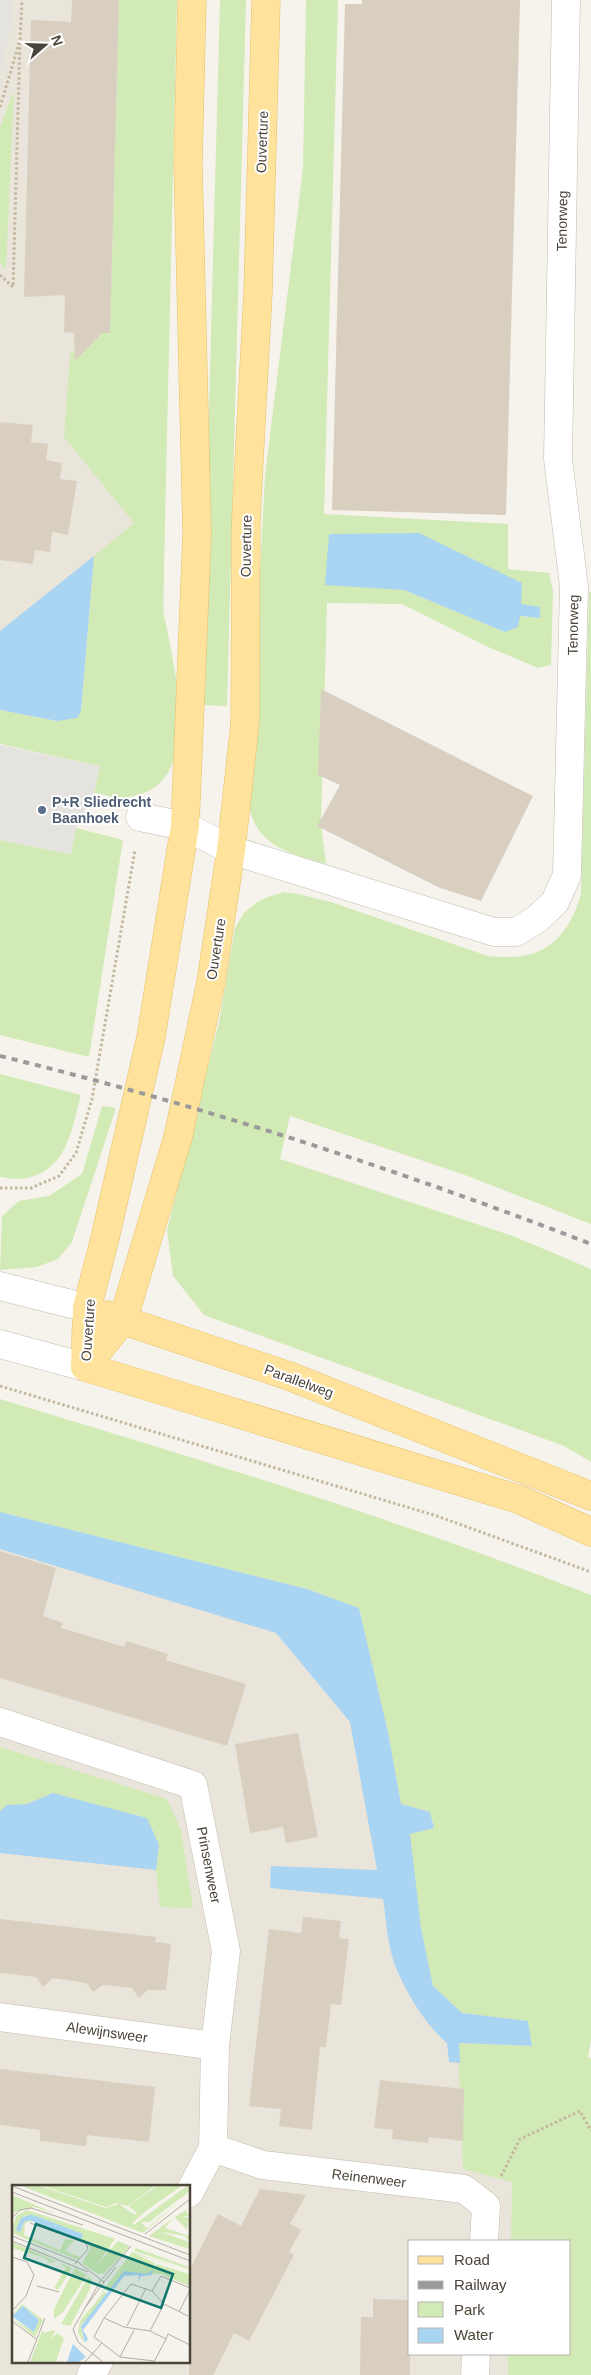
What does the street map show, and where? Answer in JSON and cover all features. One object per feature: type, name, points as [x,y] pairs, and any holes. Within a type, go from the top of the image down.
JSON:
[{"type":"main road","name":"Ouverture","points":[[85,1368],[87,1308],[151,1037],[185,826],[197,534],[188,164],[192,0]]},
{"type":"main road","name":"Ouverture","points":[[85,1368],[123,1320],[178,1137],[211,982],[231,850],[245,723],[246,519],[258,292],[266,0]]},
{"type":"main road","name":"Parallelweg","points":[[87,1308],[289,1376],[591,1496]]},
{"type":"main road","points":[[85,1368],[518,1499],[591,1532]]},
{"type":"street","name":"Tenorweg","points":[[140,817],[185,826],[231,850],[494,932],[516,932],[537,919],[555,902],[567,875],[574,586],[558,459],[566,0]]},
{"type":"street","name":"Parallelweg","points":[[0,1286],[87,1308]]},
{"type":"street","points":[[0,1344],[85,1368]]},
{"type":"street","name":"Prinsenweer","points":[[0,1722],[193,1785],[226,1951],[215,2046],[213,2148]]},
{"type":"street","name":"Alewijnsweer","points":[[0,2017],[215,2046]]},
{"type":"street","points":[[190,2191],[213,2148]]},
{"type":"street","name":"Reinenweer","points":[[213,2148],[263,2165],[464,2189],[486,2206]]},
{"type":"street","points":[[484,2240],[486,2206]]},
{"type":"street","points":[[475,2375],[476,2355]]},
{"type":"street","points":[[91,2375],[98,2362]]},
{"type":"path","points":[[0,275],[13,287],[22,0]]},
{"type":"path","points":[[0,107],[20,40]]},
{"type":"path","points":[[0,1188],[31,1188],[60,1176],[76,1153],[92,1100],[140,817]]},
{"type":"path","points":[[0,1386],[437,1516],[591,1572]]},
{"type":"path","points":[[486,2206],[520,2139],[580,2111],[591,2131]]},
{"type":"shaded area","points":[[0,0],[169,0],[163,678],[0,689]]},
{"type":"shaded area","points":[[0,0],[13,0],[13,14],[0,77]]},
{"type":"shaded area","name":"P+R Sliedrecht Baanhoek","points":[[0,745],[100,766],[94,793],[76,828],[71,854],[0,840]]},
{"type":"shaded area","points":[[0,1460],[381,1589],[552,2240],[408,2240],[408,2355],[554,2355],[554,2375],[0,2375]]},
{"type":"green space","points":[[119,0],[177,0],[163,610],[172,654],[179,709],[178,736],[174,760],[163,779],[146,792],[120,798],[94,793],[99,766],[0,744],[0,710],[57,721],[81,711],[94,556],[134,523],[64,437],[70,354],[102,333],[110,333]]},
{"type":"green space","points":[[220,0],[246,0],[227,706],[201,705]]},
{"type":"green space","points":[[306,0],[338,0],[324,514],[508,524],[508,569],[549,573],[553,591],[551,665],[538,668],[486,646],[402,604],[327,603],[321,824],[326,864],[286,851],[266,838],[258,829],[252,817],[248,802],[265,476],[303,168]],"holes":[[[404,590],[521,604],[539,618],[520,616],[505,632]]]},
{"type":"green space","points":[[14,90],[6,269],[0,263],[0,128]]},
{"type":"green space","points":[[589,592],[591,592],[591,1224],[465,1175],[290,1116],[280,1159],[513,1236],[591,1269],[591,1462],[564,1446],[204,1315],[173,1276],[167,1230],[219,1022],[235,928],[244,913],[257,902],[284,892],[298,894],[331,902],[488,956],[522,956],[536,953],[558,938],[567,926],[575,912],[581,895]]},
{"type":"green space","points":[[76,828],[123,840],[89,1057],[0,1035],[0,840],[70,854]]},
{"type":"green space","points":[[0,1074],[81,1095],[71,1134],[59,1157],[51,1166],[27,1178],[0,1177]]},
{"type":"green space","points":[[102,1106],[116,1108],[72,1242],[58,1259],[37,1267],[0,1270],[2,1216],[19,1201],[49,1196],[82,1174]]},
{"type":"green space","points":[[0,1399],[223,1467],[371,1515],[591,1595],[591,2039],[588,2058],[591,2058],[591,2375],[508,2375],[508,2355],[571,2355],[571,2240],[511,2240],[512,2182],[463,2169],[458,2043],[532,2046],[527,2021],[462,2013],[433,1986],[421,1928],[410,1834],[434,1828],[430,1812],[401,1804],[388,1732],[359,1608],[307,1589],[0,1512]]},
{"type":"green space","points":[[0,1747],[167,1799],[181,1830],[193,1908],[160,1907],[156,1870],[159,1845],[64,1797],[53,1793],[26,1804],[7,1805],[0,1811]]},
{"type":"water","points":[[419,533],[522,583],[521,604],[540,607],[540,618],[520,616],[518,627],[505,632],[404,590],[325,585],[329,534]]},
{"type":"water","points":[[94,556],[81,711],[77,718],[57,721],[0,710],[0,631]]},
{"type":"water","points":[[0,1512],[307,1589],[359,1608],[388,1732],[401,1804],[430,1812],[434,1828],[410,1834],[421,1928],[433,1986],[462,2013],[528,2021],[532,2046],[459,2043],[460,2063],[449,2062],[447,2043],[422,2015],[407,1991],[396,1967],[389,1942],[383,1899],[270,1888],[271,1866],[377,1870],[350,1722],[276,1633],[0,1549]]},
{"type":"water","points":[[53,1793],[147,1818],[159,1845],[156,1870],[0,1853],[0,1811],[7,1805],[27,1804]]},
{"type":"building","points":[[72,0],[119,0],[110,333],[102,333],[75,361],[74,333],[64,332],[65,295],[24,297],[31,20],[71,22]]},
{"type":"building","points":[[362,0],[520,0],[506,515],[332,510],[345,4],[362,4]]},
{"type":"building","points":[[0,422],[33,425],[31,442],[48,444],[46,460],[62,463],[60,479],[77,481],[68,535],[52,532],[50,552],[35,550],[33,564],[0,560]]},
{"type":"building","points":[[321,689],[533,796],[481,901],[440,888],[317,826],[340,785],[318,775]]},
{"type":"building","points":[[0,1551],[56,1568],[43,1616],[63,1623],[61,1628],[124,1647],[126,1641],[168,1654],[166,1660],[246,1684],[227,1746],[0,1678]]},
{"type":"building","points":[[298,1733],[318,1837],[286,1843],[283,1827],[250,1833],[235,1744]]},
{"type":"building","points":[[303,1917],[341,1921],[339,1938],[349,1939],[341,2005],[331,2004],[326,2047],[320,2047],[312,2130],[279,2126],[281,2109],[249,2106],[269,1929],[301,1933]]},
{"type":"building","points":[[0,1919],[156,1937],[155,1942],[171,1944],[166,1990],[148,1990],[139,1998],[132,1988],[103,1985],[93,1992],[86,1983],[53,1978],[43,1987],[36,1977],[0,1973]]},
{"type":"building","points":[[0,2069],[155,2087],[149,2142],[87,2135],[86,2146],[40,2141],[40,2130],[0,2125]]},
{"type":"building","points":[[380,2080],[464,2089],[463,2141],[429,2137],[428,2143],[392,2139],[393,2130],[374,2128]]},
{"type":"building","points":[[260,2189],[306,2195],[290,2224],[301,2230],[289,2252],[294,2255],[249,2341],[234,2333],[213,2375],[189,2375],[190,2269],[218,2214],[241,2226]]},
{"type":"building","points":[[373,2299],[408,2300],[410,2375],[360,2375],[361,2317],[373,2317]]},
{"type":"railway","points":[[0,1056],[150,1096],[299,1141],[446,1190],[591,1244]]},
{"type":"place","name":"P+R Sliedrecht Baanhoek","points":[[42,810]]}]
